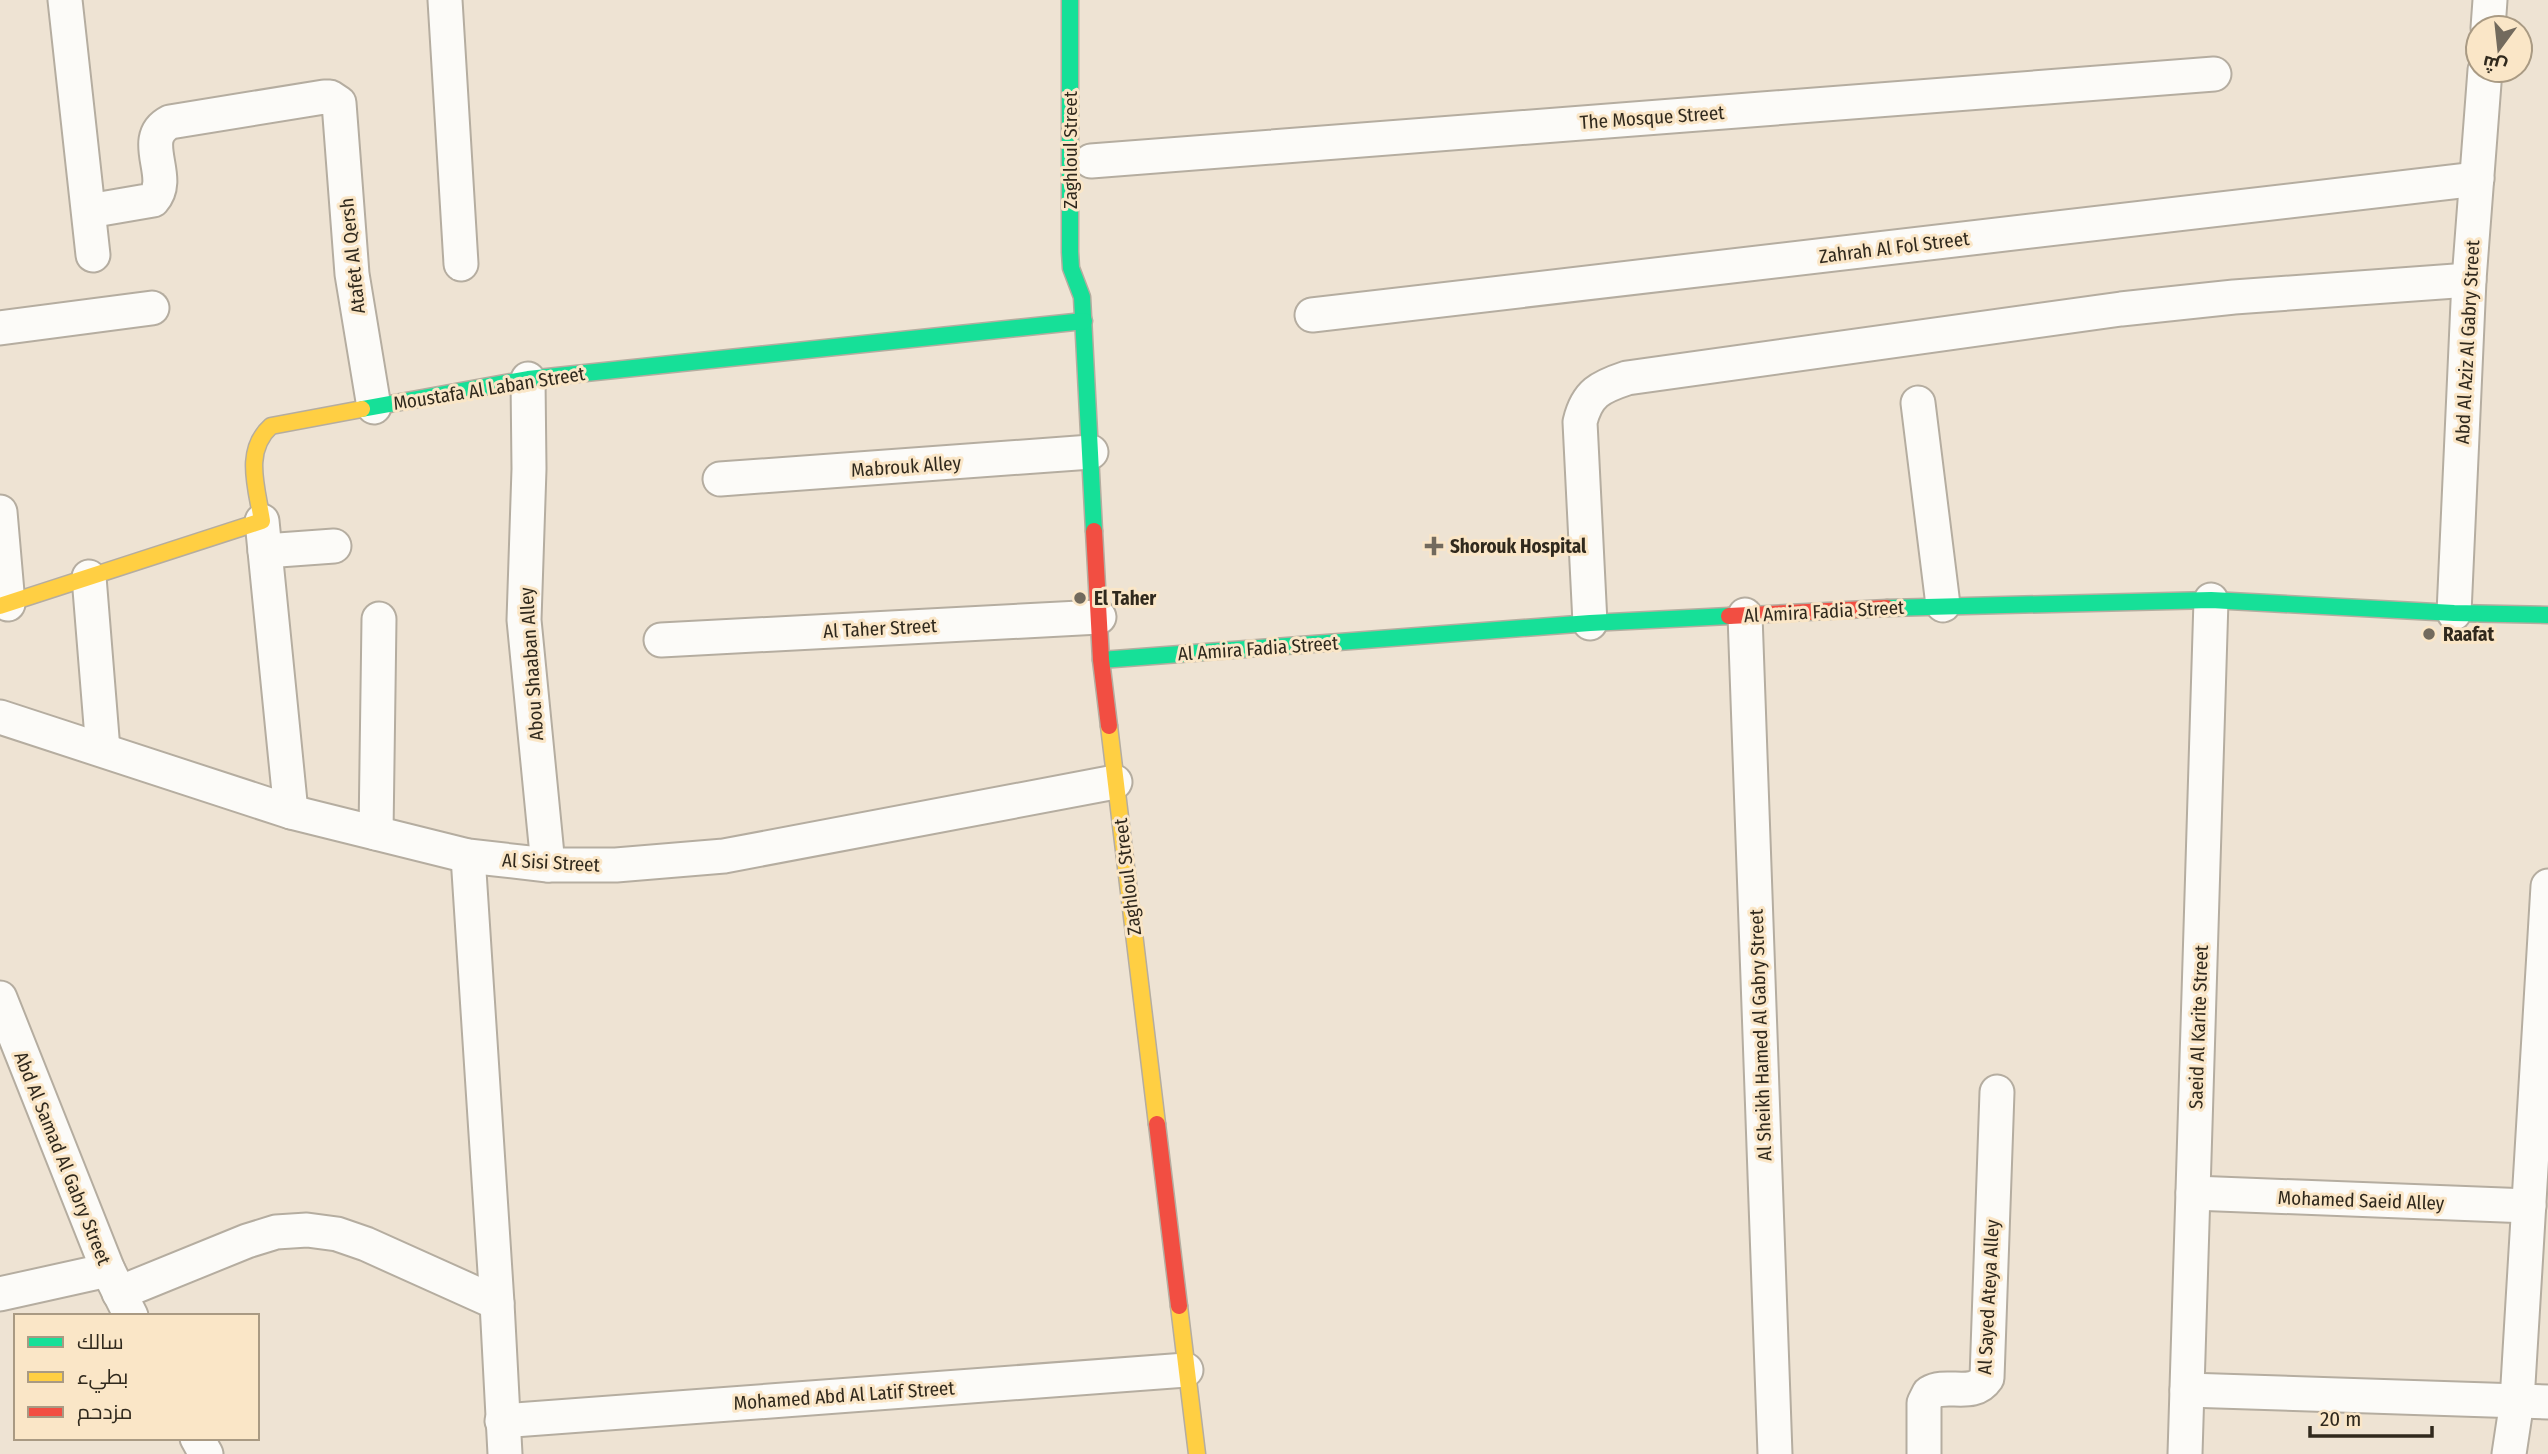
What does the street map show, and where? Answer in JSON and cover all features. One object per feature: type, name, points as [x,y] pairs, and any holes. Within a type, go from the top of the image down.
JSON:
[{"type":"street","points":[[65,0],[93,255]]},
{"type":"street","points":[[445,0],[461,264]]},
{"type":"street","name":"Zaghloul Street","points":[[1070,0],[1070,252],[1071,268],[1082,298],[1084,321],[1101,660],[1196,1454]]},
{"type":"street","name":"The Mosque Street","points":[[1091,161],[2214,74]]},
{"type":"street","name":"Abd Al Aziz Al Gabry Street","points":[[2454,614],[2469,280],[2484,84]]},
{"type":"street","name":"Atafet Al Qersh","points":[[89,211],[153,200],[162,184],[155,143],[157,133],[162,126],[170,122],[324,97],[335,99],[339,103],[352,274],[374,407]]},
{"type":"street","name":"Zahrah Al Fol Street","points":[[1312,314],[2477,179]]},
{"type":"street","name":"Zaghloul Street","points":[[1082,298],[1089,276]]},
{"type":"street","points":[[1590,623],[1580,422],[1590,396],[1605,385],[1627,378],[2121,309],[2234,297],[2469,280]]},
{"type":"street","points":[[0,328],[152,308]]},
{"type":"street","name":"Moustafa Al Laban Street","points":[[263,536],[253,455],[262,431],[271,426],[528,379],[1084,321]]},
{"type":"street","name":"Abou Shaaban Alley","points":[[528,379],[529,470],[524,620],[548,865]]},
{"type":"street","points":[[1918,403],[1943,605]]},
{"type":"street","name":"Mabrouk Alley","points":[[720,479],[1091,452]]},
{"type":"street","points":[[0,512],[4,605],[89,577],[263,536],[334,546]]},
{"type":"street","points":[[263,536],[290,812]]},
{"type":"street","points":[[89,577],[103,750]]},
{"type":"street","name":"Al Amira Fadia Street","points":[[1101,660],[1590,623],[1943,605],[2211,600],[2454,614],[2548,615]]},
{"type":"street","name":"Saeid Al Karite Street","points":[[2185,1454],[2211,600]]},
{"type":"street","name":"Al Sheikh Hamed Al Gabry Street","points":[[1745,615],[1775,1454]]},
{"type":"street","name":"Al Taher Street","points":[[661,640],[1100,617]]},
{"type":"street","points":[[376,834],[379,619]]},
{"type":"street","name":"Al Sisi Street","points":[[0,717],[290,812],[468,856],[548,865],[616,865],[724,856],[1115,782]]},
{"type":"street","points":[[468,856],[505,1454]]},
{"type":"street","points":[[2509,1454],[2533,1401],[2529,1206],[2548,898]]},
{"type":"street","name":"Abd Al Samad Al Gabry Street","points":[[0,998],[119,1293]]},
{"type":"street","name":"Al Sayed Ateya Alley","points":[[1924,1454],[1924,1403],[1929,1394],[1939,1390],[1973,1389],[1987,1378],[1997,1092]]},
{"type":"street","name":"Mohamed Saeid Alley","points":[[2193,1193],[2529,1206]]},
{"type":"street","points":[[0,1294],[119,1293],[247,1241],[276,1232],[307,1230],[337,1234],[366,1244],[497,1303]]},
{"type":"street","name":"Mohamed Abd Al Latif Street","points":[[502,1421],[1186,1370]]},
{"type":"street","points":[[2187,1390],[2533,1401]]},
{"type":"traffic: fast","points":[[1070,0],[1070,252],[1071,268],[1082,297],[1094,531]]},
{"type":"traffic: fast","points":[[362,409],[528,379],[1084,321]]},
{"type":"traffic: fast","points":[[1887,608],[2211,600],[2454,613],[2548,615]]},
{"type":"traffic: fast","points":[[1101,660],[1590,623],[1729,616]]},
{"type":"traffic: slow","points":[[0,606],[262,521],[254,470],[257,447],[262,436],[271,426],[362,409]]},
{"type":"traffic: slow","points":[[1109,726],[1157,1124]]},
{"type":"traffic: slow","points":[[1179,1306],[1197,1454]]},
{"type":"traffic: jam","points":[[1094,531],[1101,660],[1109,726]]},
{"type":"traffic: jam","points":[[1729,616],[1887,608]]},
{"type":"traffic: jam","points":[[1157,1124],[1179,1306]]},
{"type":"place","name":"Shorouk Hospital","points":[[1434,546]]},
{"type":"place","name":"El Taher","points":[[1080,598]]},
{"type":"place","name":"Raafat","points":[[2429,634]]}]
